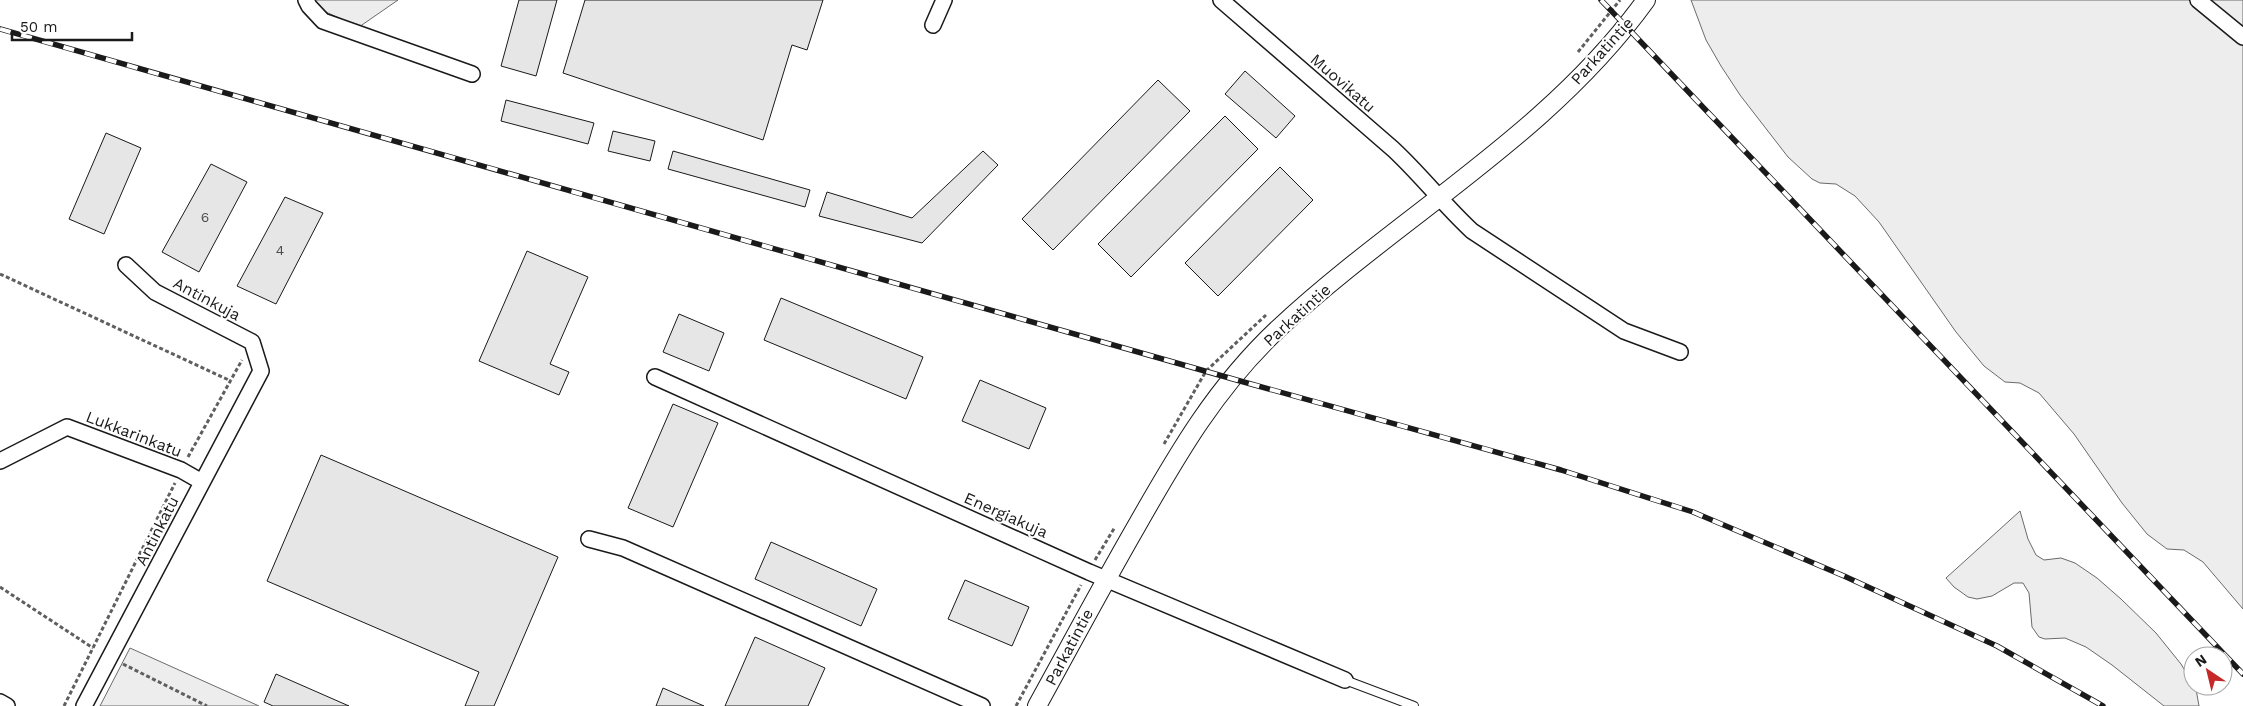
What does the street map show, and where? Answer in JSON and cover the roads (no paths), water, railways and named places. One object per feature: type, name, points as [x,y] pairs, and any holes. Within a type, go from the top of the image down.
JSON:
[{"type":"street","points":[[306,0],[323,21],[472,74]]},
{"type":"street","points":[[933,25],[944,0]]},
{"type":"street","name":"Muovikatu","points":[[1221,0],[1414,168],[1472,231],[1495,248],[1624,331],[1680,352]]},
{"type":"street","name":"Parkatintie","points":[[1037,706],[1187,438],[1208,407],[1252,356],[1308,303],[1542,115],[1627,26],[1646,0]]},
{"type":"street","points":[[2198,0],[2243,37]]},
{"type":"street","name":"Antinkuja","points":[[126,265],[155,292],[252,342],[261,371]]},
{"type":"street","name":"Antinkatu","points":[[84,706],[261,371]]},
{"type":"street","name":"Energiakuja","points":[[654,377],[1089,572],[1345,680]]},
{"type":"street","name":"Lukkarinkatu","points":[[0,461],[68,427],[181,470],[202,482]]},
{"type":"street","points":[[589,539],[624,548],[982,706]]},
{"type":"street","points":[[0,702],[7,706]]},
{"type":"lane","points":[[1345,680],[1414,706]]},
{"type":"railway","points":[[1601,0],[2243,674]]},
{"type":"railway","points":[[0,29],[1233,379],[1561,470],[1693,512],[1844,576],[1997,646],[2103,706]]}]
